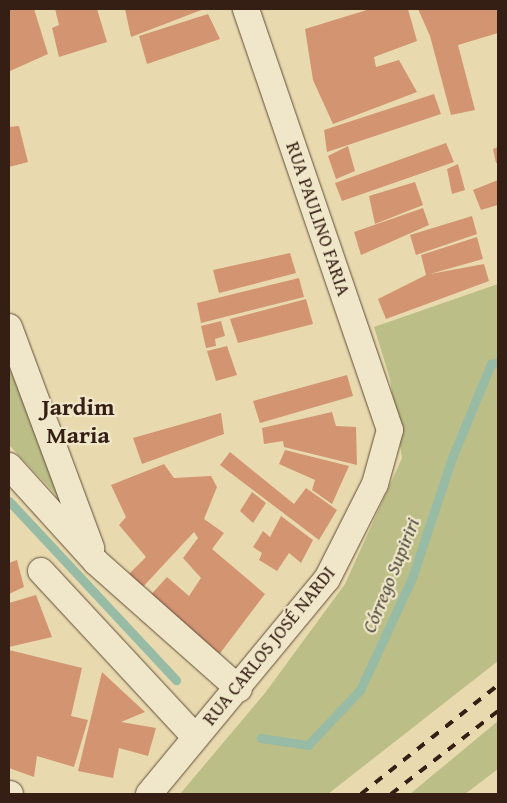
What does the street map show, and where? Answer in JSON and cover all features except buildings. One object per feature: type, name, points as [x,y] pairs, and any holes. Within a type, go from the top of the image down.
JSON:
[{"type":"street","name":"RUA PAULINO FARIA","points":[[246,9],[390,430]]},
{"type":"street","points":[[9,327],[96,562]]},
{"type":"street","name":"RUA CARLOS JOSÉ NARDI","points":[[149,794],[239,688],[327,579],[375,484],[390,430]]},
{"type":"street","points":[[9,466],[96,562],[239,688]]},
{"type":"street","points":[[41,572],[195,738]]},
{"type":"green space","points":[[498,284],[498,661],[328,794],[180,794],[265,693],[345,584],[402,458],[390,379],[374,327]]},
{"type":"green space","points":[[9,367],[65,504],[9,445]]},
{"type":"green space","points":[[498,721],[498,769],[465,794],[410,794]]},
{"type":"waterway","name":"Córrego Supiriri","points":[[261,738],[308,745],[360,690],[412,578],[452,458],[491,364],[498,362]]},
{"type":"waterway","name":"Córrego Supiriri","points":[[9,501],[176,680]]},
{"type":"railway","points":[[361,794],[498,685]]},
{"type":"railway","points":[[391,794],[498,711]]},
{"type":"district","name":"Jardim Maria","points":[[78,421]]}]
